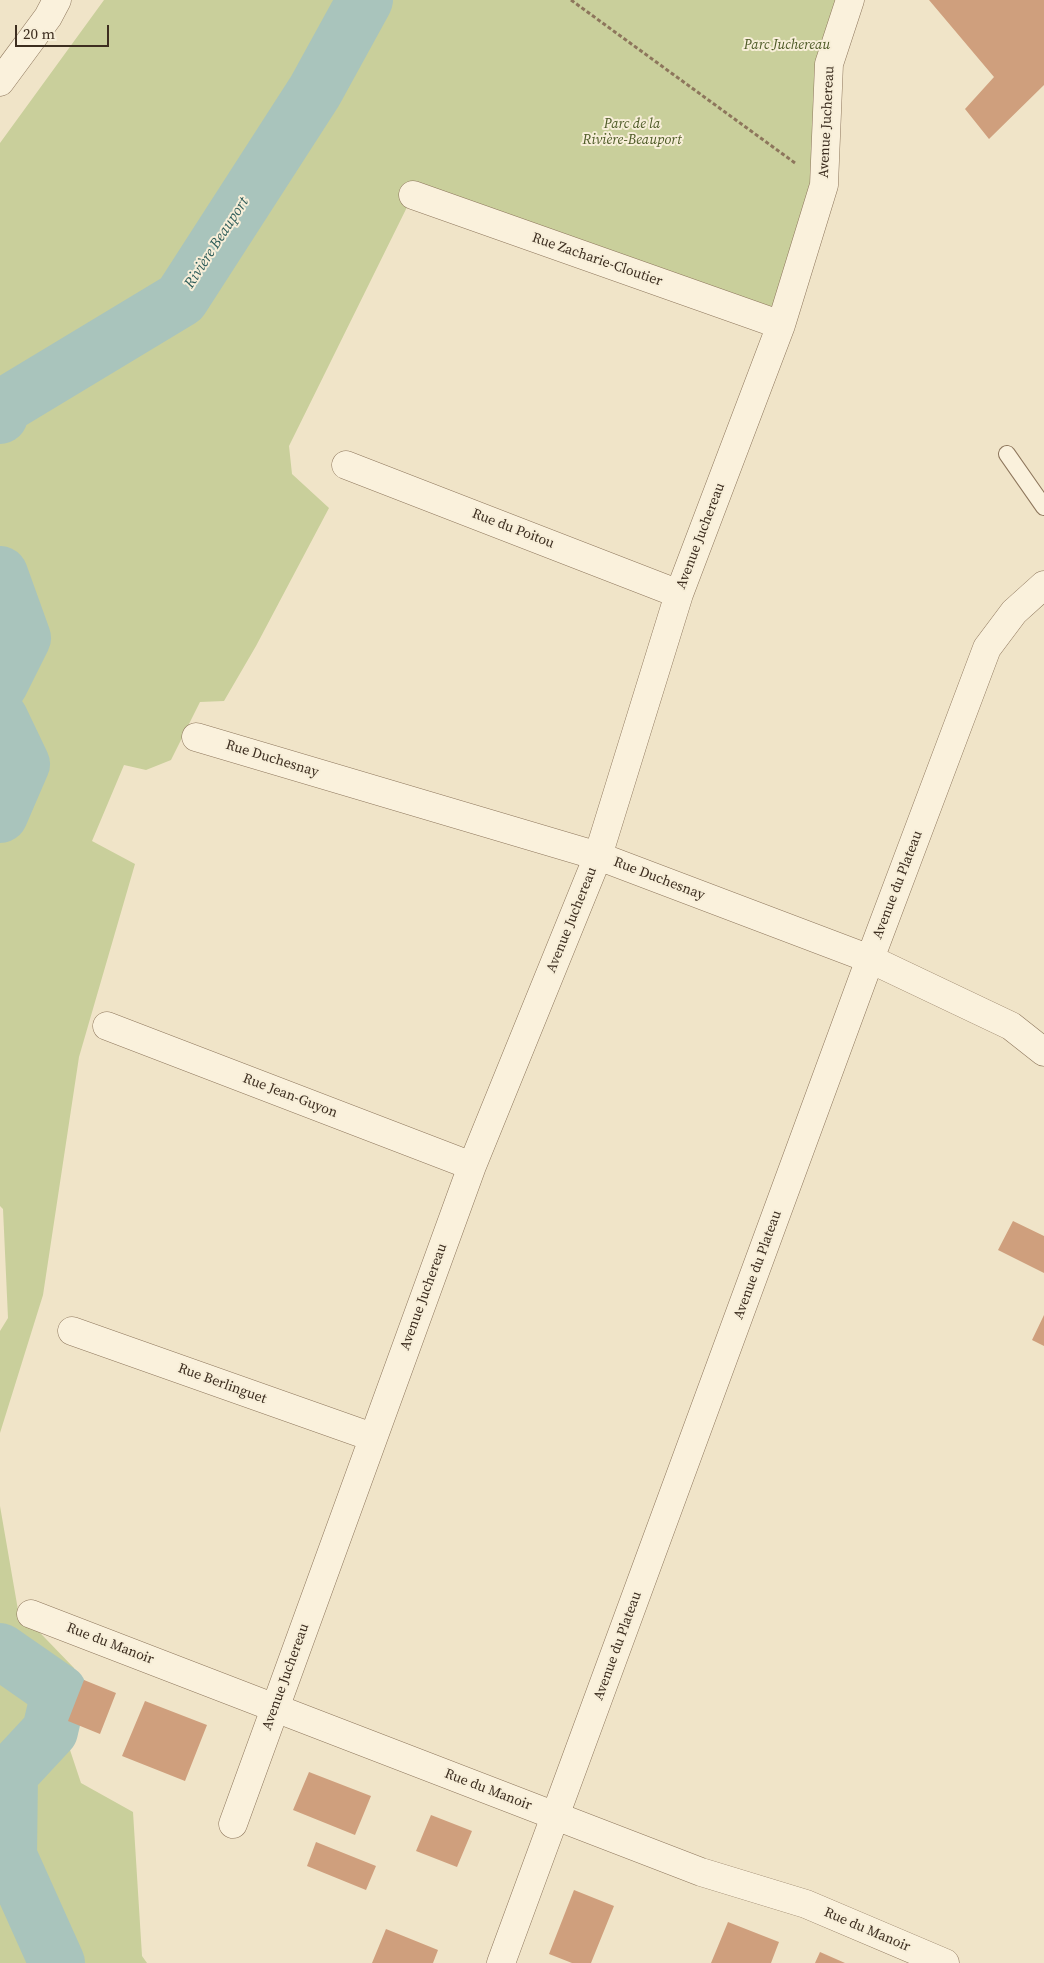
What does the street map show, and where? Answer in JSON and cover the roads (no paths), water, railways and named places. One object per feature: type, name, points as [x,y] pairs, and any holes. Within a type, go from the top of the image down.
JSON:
[{"type":"street","points":[[0,82],[48,17],[57,0]]},
{"type":"street","name":"Avenue Juchereau","points":[[233,1824],[472,1166],[598,856],[679,594],[781,325],[824,185],[829,64],[850,0]]},
{"type":"street","name":"Rue Zacharie-Cloutier","points":[[413,195],[781,325]]},
{"type":"street","name":"Rue du Poitou","points":[[346,465],[679,594]]},
{"type":"street","name":"Avenue du Plateau","points":[[501,1963],[870,959],[987,648],[1014,612],[1044,585]]},
{"type":"street","name":"Rue Duchesnay","points":[[196,737],[598,856],[870,959],[1011,1026],[1044,1052]]},
{"type":"street","name":"Rue Jean-Guyon","points":[[107,1026],[472,1166]]},
{"type":"street","name":"Rue Berlinguet","points":[[72,1331],[372,1437]]},
{"type":"street","name":"Rue du Manoir","points":[[31,1614],[701,1872],[806,1904],[945,1963]]},
{"type":"lane","points":[[1007,454],[1044,507]]},
{"type":"waterway","name":"Rivière Beauport","points":[[0,416],[2,407],[181,299],[315,91],[365,0]]},
{"type":"waterway","name":"Rivière Beauport","points":[[0,574],[23,638],[0,684]]},
{"type":"waterway","name":"Rivière Beauport","points":[[0,718],[22,764],[0,815]]},
{"type":"waterway","name":"Rivière Beauport","points":[[0,1651],[59,1692],[50,1731],[10,1774],[9,1856],[57,1963]]},
{"type":"park label","name":"Parc Juchereau","points":[[787,45]]},
{"type":"park label","name":"Parc de la Rivière-Beauport","points":[[632,132]]}]
